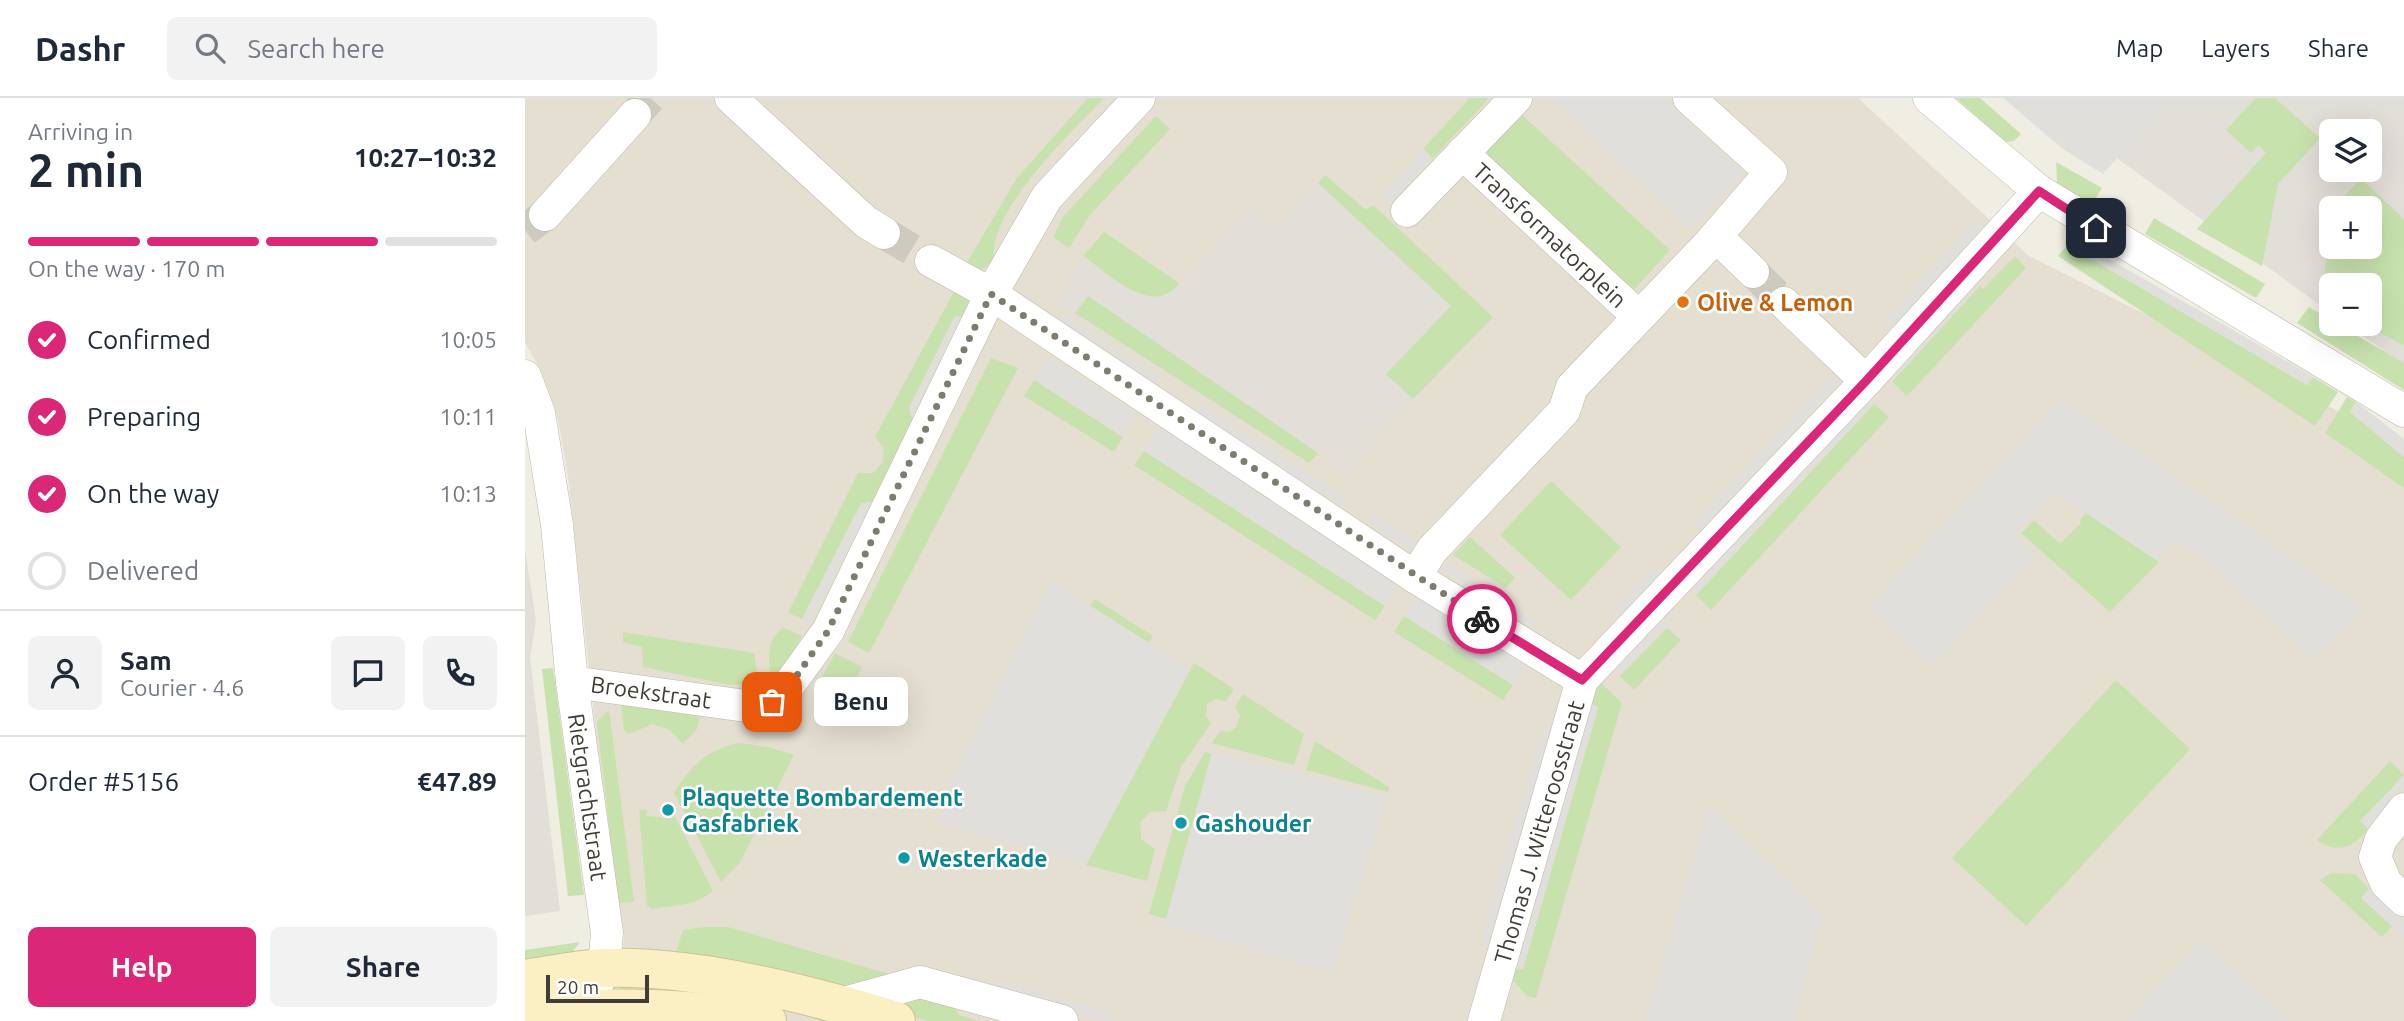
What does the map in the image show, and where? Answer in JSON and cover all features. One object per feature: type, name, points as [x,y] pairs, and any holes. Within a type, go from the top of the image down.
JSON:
[{"type":"main road","points":[[525,979],[604,968],[674,972],[841,1004],[896,1021]]},
{"type":"main road","points":[[525,1014],[583,1007],[651,1006],[767,1021]]},
{"type":"street","name":"Broekstraat","points":[[572,682],[746,706],[762,705],[781,696],[828,631],[991,294],[1047,197],[1139,98]]},
{"type":"street","name":"Transformatorplein","points":[[1407,211],[1516,98]]},
{"type":"street","name":"Transformatorplein","points":[[1415,577],[1432,550],[1564,411],[1572,387],[1716,236],[1771,172],[1689,98]]},
{"type":"street","points":[[1929,98],[2039,191],[2404,411]]},
{"type":"street","points":[[752,104],[866,222],[884,233]]},
{"type":"street","points":[[545,215],[635,115]]},
{"type":"street","name":"Transformatorplein","points":[[1462,153],[1639,317]]},
{"type":"street","name":"Thomas J. Witteroosstraat","points":[[1484,1021],[1582,680],[1866,381],[2039,191]]},
{"type":"street","points":[[1716,236],[1752,272]]},
{"type":"street","points":[[931,261],[991,294],[1415,577],[1582,680]]},
{"type":"street","points":[[1784,303],[1866,381]]},
{"type":"street","name":"Rietgrachtstraat","points":[[525,376],[539,413],[557,525],[572,682],[607,933],[604,968],[583,1007]]},
{"type":"street","points":[[2404,809],[2381,839],[2375,857],[2386,883],[2404,900]]},
{"type":"street","points":[[841,1004],[920,982],[1062,1021]]},
{"type":"shaded area","points":[[525,98],[1858,98],[2029,256],[2380,432],[2404,455],[2404,1021],[617,1021],[624,938],[596,733],[568,476],[558,419],[541,371],[525,342]]},
{"type":"shaded area","points":[[1551,98],[1662,98],[1743,172],[1690,229]]},
{"type":"shaded area","points":[[2003,98],[2159,98],[2165,104],[2103,174],[2063,149]]},
{"type":"shaded area","points":[[2034,98],[2404,98],[2404,365],[2363,336],[2382,336],[2382,273],[2319,273],[2319,304]]},
{"type":"shaded area","points":[[1423,149],[1433,158],[1391,205],[1382,195]]},
{"type":"shaded area","points":[[1325,175],[1366,210],[1373,205],[1493,317],[1353,464],[1355,466],[1346,476],[1323,455],[1332,446],[1328,441],[1309,463],[1056,304],[1083,256],[1104,232],[1179,283],[1251,207],[1276,228]]},
{"type":"shaded area","points":[[1975,221],[1983,229],[1891,329],[1883,321]]},
{"type":"shaded area","points":[[2079,242],[2313,377],[2307,385],[2074,249]]},
{"type":"shaded area","points":[[1973,280],[1980,286],[1897,376],[1890,370]]},
{"type":"shaded area","points":[[1064,315],[1160,378],[1154,386],[1058,324]]},
{"type":"shaded area","points":[[955,316],[964,317],[913,419],[909,408]]},
{"type":"shaded area","points":[[1048,358],[1137,413],[1123,437],[1034,380]]},
{"type":"shaded area","points":[[1830,377],[1838,384],[1701,531],[1694,524]]},
{"type":"shaded area","points":[[2061,398],[2365,608],[2312,658],[2198,553],[2175,541],[2156,560],[2056,493],[2013,534],[2034,556],[1932,667],[1868,607]]},
{"type":"shaded area","points":[[1862,401],[1870,408],[1697,594],[1689,587]]},
{"type":"shaded area","points":[[2356,402],[2404,439],[2404,457],[2350,412]]},
{"type":"shaded area","points":[[1201,404],[1347,498],[1342,506],[1196,412]]},
{"type":"shaded area","points":[[1160,426],[1401,582],[1385,606],[1144,451]]},
{"type":"shaded area","points":[[872,502],[808,627],[802,619],[861,503]]},
{"type":"shaded area","points":[[1373,514],[1423,547],[1417,555],[1368,522]]},
{"type":"shaded area","points":[[525,550],[536,621],[530,657],[560,911],[525,916]]},
{"type":"shaded area","points":[[1438,558],[1536,620],[1532,628],[1434,565]]},
{"type":"shaded area","points":[[1651,569],[1659,576],[1618,620],[1610,613]]},
{"type":"shaded area","points":[[1051,581],[1189,668],[1086,865],[937,822],[954,774]]},
{"type":"shaded area","points":[[1419,594],[1527,664],[1513,685],[1404,616]]},
{"type":"shaded area","points":[[1658,618],[1665,625],[1620,673],[1613,666]]},
{"type":"shaded area","points":[[1589,703],[1598,707],[1523,969],[1513,968]]},
{"type":"shaded area","points":[[1542,729],[1551,732],[1490,945],[1480,942]]},
{"type":"shaded area","points":[[1212,752],[1387,797],[1332,973],[1165,924]]},
{"type":"shaded area","points":[[2404,775],[2404,790],[2368,829],[2360,821]]},
{"type":"shaded area","points":[[1710,806],[1823,916],[1793,1021],[1645,1021]]},
{"type":"shaded area","points":[[2370,888],[2404,919],[2404,937],[2361,898]]},
{"type":"shaded area","points":[[2201,940],[2288,1018],[2287,1021],[2126,1021]]},
{"type":"shaded area","points":[[996,980],[1108,1011],[1114,1021],[1104,1021],[995,989]]},
{"type":"green space","points":[[1088,98],[1104,98],[1054,151],[1018,196],[995,240],[994,260],[980,270],[963,269],[1017,178]]},
{"type":"green space","points":[[1470,98],[1489,98],[1433,158],[1423,149]]},
{"type":"green space","points":[[1956,98],[1980,98],[2021,134],[2014,141],[2005,142]]},
{"type":"green space","points":[[2256,98],[2275,98],[2319,137],[2278,184],[2262,266],[2197,229],[2266,153],[2259,145],[2251,153],[2226,130]]},
{"type":"green space","points":[[1521,114],[1670,250],[1632,292],[1483,155]]},
{"type":"green space","points":[[1156,116],[1170,129],[1090,215],[1069,248],[1053,237],[1063,217]]},
{"type":"green space","points":[[2056,162],[2102,188],[2094,201],[2090,203],[2057,183]]},
{"type":"green space","points":[[1325,175],[1366,210],[1373,205],[1493,317],[1413,399],[1386,374],[1451,306],[1318,183]]},
{"type":"green space","points":[[2358,182],[2364,182],[2379,196],[2345,196]]},
{"type":"green space","points":[[2382,199],[2404,219],[2404,346],[2382,334],[2382,273],[2324,273],[2326,259],[2382,259]]},
{"type":"green space","points":[[2154,218],[2265,284],[2256,298],[2145,234]]},
{"type":"green space","points":[[1104,232],[1179,283],[1168,293],[1157,296],[1144,295],[1118,282],[1083,256]]},
{"type":"green space","points":[[2074,238],[2079,242],[2075,249],[2307,385],[2313,377],[2338,392],[2315,426],[2058,256]]},
{"type":"green space","points":[[2015,256],[2026,268],[1907,396],[1892,382],[1980,286],[1983,289]]},
{"type":"green space","points":[[957,286],[969,303],[967,309],[909,408],[913,419],[872,502],[861,504],[802,619],[788,613],[858,473],[873,473],[883,462],[884,448],[875,437]]},
{"type":"green space","points":[[1088,296],[1318,453],[1309,463],[1075,313]]},
{"type":"green space","points":[[2309,307],[2319,313],[2319,336],[2358,336],[2404,363],[2404,390],[2297,323]]},
{"type":"green space","points":[[991,358],[1018,368],[869,653],[848,642]]},
{"type":"green space","points":[[1034,380],[1123,437],[1114,452],[1024,396]]},
{"type":"green space","points":[[2347,397],[2356,402],[2350,412],[2404,457],[2404,488],[2325,433]]},
{"type":"green space","points":[[1874,404],[1889,417],[1711,610],[1696,595]]},
{"type":"green space","points":[[1144,451],[1385,606],[1375,620],[1134,465]]},
{"type":"green space","points":[[1551,481],[1621,547],[1571,600],[1500,535]]},
{"type":"green space","points":[[2086,513],[2159,562],[2110,612],[2021,533],[2034,520],[2060,544],[2081,523],[2080,520]]},
{"type":"green space","points":[[1470,537],[1515,578],[1506,588],[1453,555]]},
{"type":"green space","points":[[1095,599],[1153,636],[1148,644],[1089,606]]},
{"type":"green space","points":[[1404,616],[1513,685],[1503,700],[1394,632]]},
{"type":"green space","points":[[784,628],[802,636],[787,664],[771,678],[771,643]]},
{"type":"green space","points":[[1667,628],[1681,640],[1634,690],[1620,676]]},
{"type":"green space","points":[[623,632],[754,653],[759,683],[730,685],[643,667],[642,647],[623,642]]},
{"type":"green space","points":[[835,653],[862,667],[846,697],[819,683]]},
{"type":"green space","points":[[1194,663],[1234,689],[1226,701],[1216,699],[1207,704],[1206,716],[1211,723],[1181,767],[1166,811],[1150,812],[1140,823],[1141,839],[1155,849],[1147,881],[1086,865]]},
{"type":"green space","points":[[553,668],[584,895],[568,896],[542,669]]},
{"type":"green space","points":[[2116,680],[2190,749],[2026,926],[1952,858]]},
{"type":"green space","points":[[1601,683],[1622,703],[1536,998],[1527,996],[1511,978],[1513,968],[1523,969],[1598,708],[1589,703]]},
{"type":"green space","points":[[1243,694],[1304,734],[1294,765],[1212,743],[1220,731],[1229,732],[1236,727],[1240,715],[1235,707]]},
{"type":"green space","points":[[621,703],[700,717],[697,729],[683,744],[670,730],[653,724],[628,734],[624,730]]},
{"type":"green space","points":[[609,710],[634,902],[618,903],[597,722]]},
{"type":"green space","points":[[1315,741],[1389,787],[1388,792],[1306,770]]},
{"type":"green space","points":[[739,743],[768,747],[794,755],[739,864],[721,882],[674,793],[701,760],[709,754]]},
{"type":"green space","points":[[1205,752],[1212,754],[1166,919],[1149,914],[1185,786]]},
{"type":"green space","points":[[2390,761],[2404,775],[2361,821],[2368,829],[2363,835],[2351,844],[2338,848],[2324,845],[2317,840]]},
{"type":"green space","points":[[639,810],[647,810],[646,816],[667,818],[668,813],[673,813],[713,891],[684,904],[652,909],[647,906]]},
{"type":"green space","points":[[2332,873],[2355,874],[2369,889],[2361,898],[2392,926],[2382,937],[2320,880]]},
{"type":"green space","points":[[728,927],[889,974],[830,989],[673,961],[683,930]]},
{"type":"green space","points":[[580,942],[570,955],[525,967],[525,950]]},
{"type":"green space","points":[[921,994],[951,1001],[959,1015],[979,1021],[929,1021],[880,1007]]},
{"type":"tunnel","points":[[635,115],[650,98]]},
{"type":"tunnel","points":[[525,230],[545,215]]},
{"type":"tunnel","points":[[884,233],[931,261]]},
{"type":"tunnel","points":[[1753,272],[1784,303]]},
{"type":"way so far","points":[[772,702],[788,688],[828,631],[991,294],[1020,316],[1482,619]]},
{"type":"place","name":"Olive & Lemon","points":[[1683,302]]},
{"type":"place","name":"Benu","points":[[772,702]]},
{"type":"place","name":"Plaquette Bombardement Gasfabriek","points":[[668,810]]},
{"type":"place","name":"Gashouder","points":[[1181,823]]},
{"type":"place","name":"Westerkade","points":[[904,858]]},
{"type":"route","points":[[1482,619],[1582,680],[1866,381],[2039,191],[2096,228]]}]
